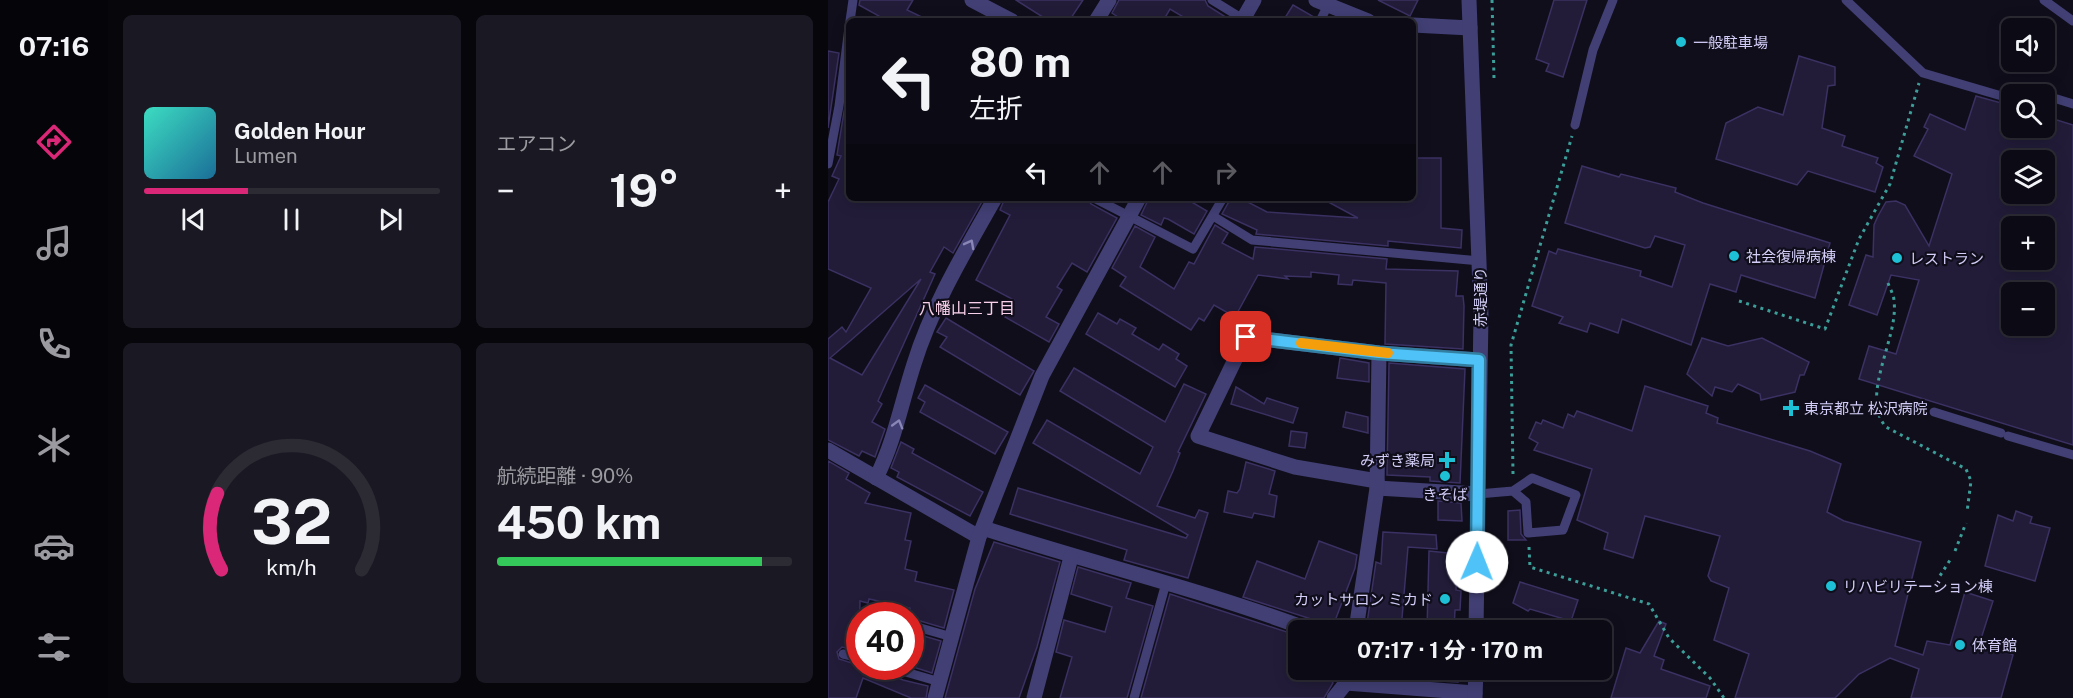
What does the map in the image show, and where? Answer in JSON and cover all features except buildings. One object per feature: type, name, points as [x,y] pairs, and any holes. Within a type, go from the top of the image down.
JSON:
[{"type":"street","points":[[972,0],[1006,18]]},
{"type":"street","points":[[1098,18],[1108,0]]},
{"type":"street","points":[[1244,18],[1254,0]]},
{"type":"street","name":"赤堤通り","points":[[1469,0],[1480,261],[1476,620]]},
{"type":"street","points":[[1322,3],[1360,18]]},
{"type":"street","points":[[1416,25],[1470,28]]},
{"type":"street","points":[[876,478],[891,449],[914,363],[948,286],[993,201]]},
{"type":"street","points":[[935,698],[981,533],[1042,376],[1137,201]]},
{"type":"street","points":[[1479,360],[1379,353],[1246,337],[1198,436],[1295,467],[1377,484],[1479,494]]},
{"type":"street","points":[[1357,620],[1377,484],[1379,353]]},
{"type":"street","points":[[828,450],[981,533],[1166,583],[1258,610],[1288,622]]},
{"type":"street","points":[[1034,698],[1071,557]]},
{"type":"street","points":[[1334,698],[1345,680]]},
{"type":"street","points":[[1373,680],[1475,696],[1476,680]]},
{"type":"lane","points":[[851,18],[854,0]]},
{"type":"lane","points":[[1212,0],[1240,18]]},
{"type":"lane","points":[[1575,125],[1593,50],[1613,0]]},
{"type":"lane","points":[[1846,0],[1923,73],[2001,96]]},
{"type":"lane","points":[[2044,0],[2073,21]]},
{"type":"lane","points":[[1320,18],[1322,3]]},
{"type":"lane","points":[[828,164],[846,51]]},
{"type":"lane","points":[[2055,98],[2073,104]]},
{"type":"lane","points":[[1100,201],[1193,249],[1221,201]]},
{"type":"lane","points":[[1213,216],[1252,240],[1480,261]]},
{"type":"lane","points":[[1935,412],[2073,455]]},
{"type":"lane","points":[[1479,494],[1513,491],[1532,478],[1576,495],[1563,530],[1528,533],[1526,502],[1513,491]]},
{"type":"lane","points":[[1134,698],[1166,583]]},
{"type":"lane","points":[[924,629],[952,637]]},
{"type":"lane","points":[[924,678],[939,682]]},
{"type":"path","points":[[1492,0],[1494,78]]},
{"type":"path","points":[[1739,301],[1825,329],[1859,238],[1890,184],[1923,73]]},
{"type":"path","points":[[1513,491],[1511,345],[1575,125]]},
{"type":"path","points":[[1888,283],[1894,301],[1893,324],[1877,395],[1879,419],[1886,427],[1966,469],[1971,482],[1967,512]]},
{"type":"path","points":[[1955,551],[1966,523]]},
{"type":"path","points":[[1528,533],[1530,567],[1649,604],[1669,638],[1710,678],[1724,698]]},
{"type":"path","points":[[1936,582],[1952,557]]},
{"type":"slow traffic","points":[[1301,343],[1388,353]]},
{"type":"place","name":"一般駐車場","points":[[1681,42]]},
{"type":"place","name":"社会復帰病棟","points":[[1734,256]]},
{"type":"place","name":"レストラン","points":[[1897,258]]},
{"type":"place","name":"東京都立 松沢病院","points":[[1791,408]]},
{"type":"place","name":"みずき薬局","points":[[1447,460]]},
{"type":"place","name":"きそば","points":[[1445,476]]},
{"type":"place","name":"リハビリテーション棟","points":[[1831,586]]},
{"type":"place","name":"カットサロン ミカド","points":[[1445,599]]},
{"type":"place","name":"体育館","points":[[1960,645]]},
{"type":"district","name":"八幡山三丁目","points":[[967,308]]},
{"type":"route","points":[[1246,337],[1379,353],[1479,360],[1477,562]]}]
